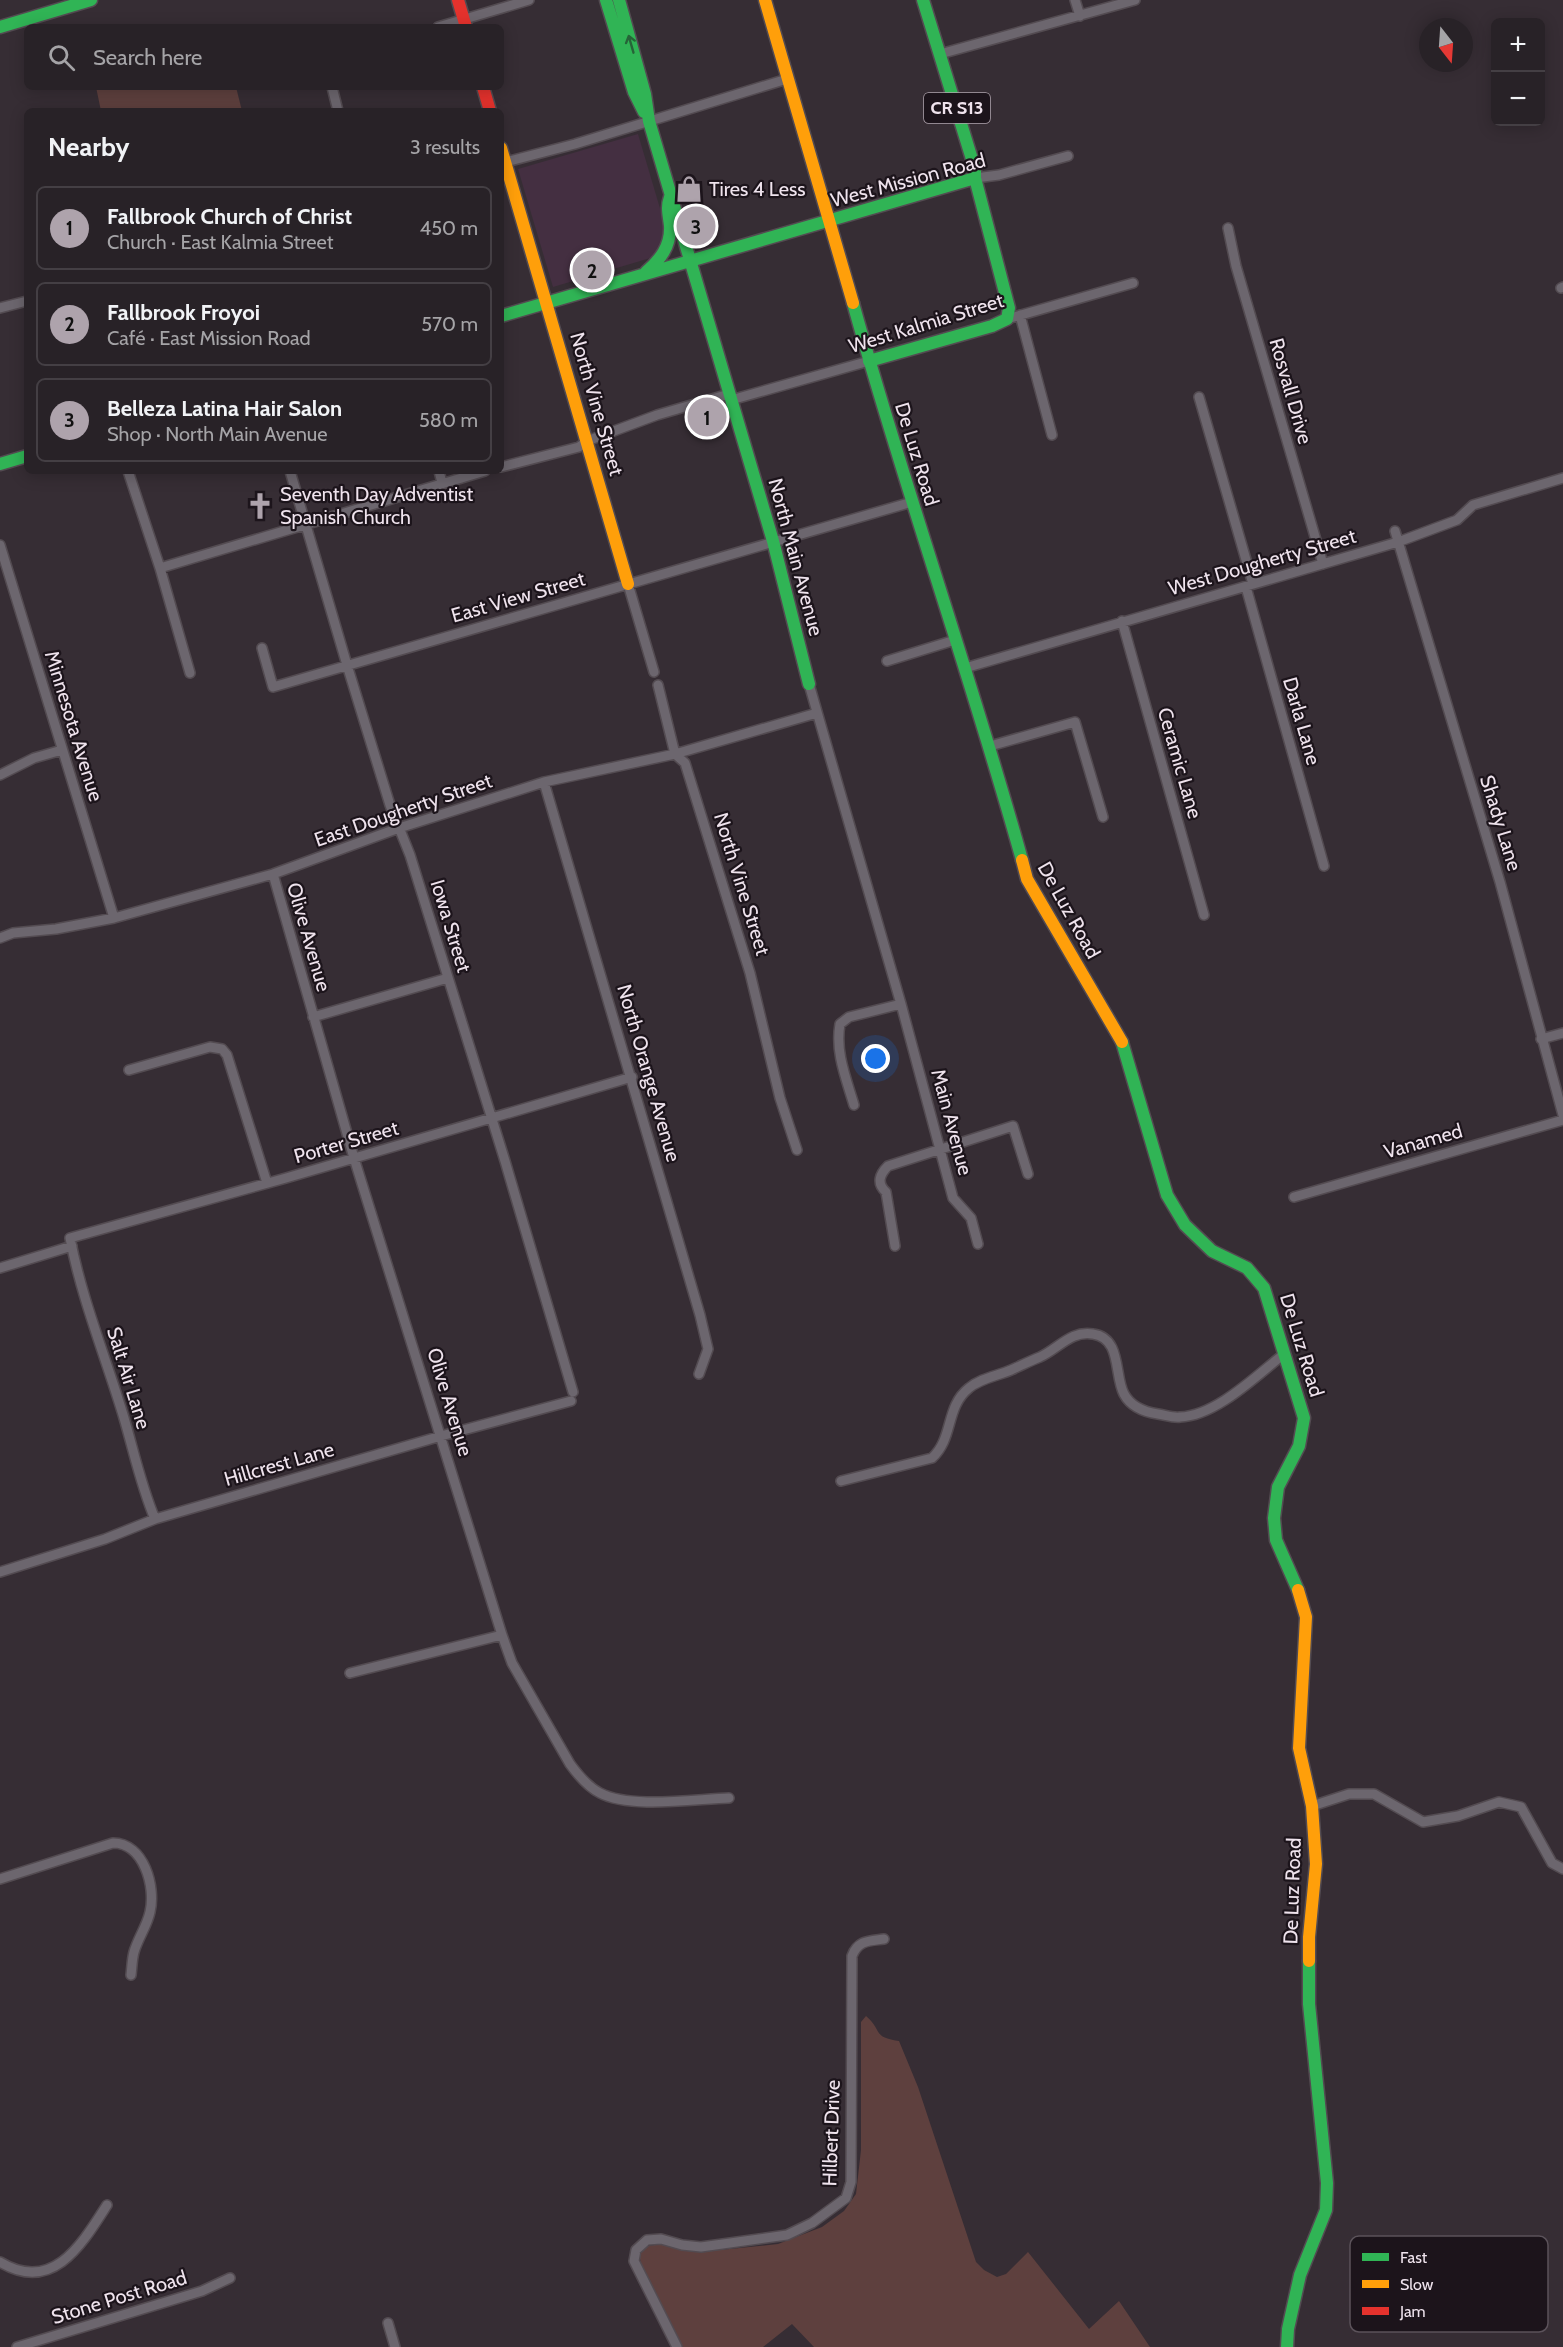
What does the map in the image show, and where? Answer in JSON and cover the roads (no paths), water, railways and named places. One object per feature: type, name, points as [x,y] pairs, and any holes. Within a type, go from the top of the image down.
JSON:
[{"type":"main road","points":[[0,27],[91,0]]},
{"type":"main road","points":[[458,0],[465,23]]},
{"type":"main road","name":"North Main Avenue","points":[[606,0],[634,92],[649,121]]},
{"type":"main road","name":"North Main Avenue","points":[[619,0],[670,196],[773,541],[809,684]]},
{"type":"main road","name":"De Luz Road","points":[[765,0],[831,220],[869,361],[990,746],[1027,879],[1124,1046],[1167,1195],[1185,1225],[1212,1251],[1247,1268],[1264,1288],[1304,1418],[1299,1446],[1278,1487],[1274,1518],[1276,1540],[1297,1587],[1306,1617],[1299,1748],[1312,1806],[1316,1864],[1309,1937],[1309,2004],[1327,2183],[1326,2210],[1300,2275],[1288,2329],[1287,2347]]},
{"type":"main road","name":"CR S13","points":[[923,0],[975,170],[975,178]]},
{"type":"main road","points":[[484,90],[489,108]]},
{"type":"main road","name":"North Vine Street","points":[[504,166],[628,584]]},
{"type":"main road","points":[[975,178],[1009,308],[1007,319]]},
{"type":"main road","name":"West Mission Road","points":[[504,315],[975,178]]},
{"type":"main road","points":[[643,275],[661,260],[666,250],[670,231],[666,206],[670,196]]},
{"type":"main road","name":"West Kalmia Street","points":[[869,361],[992,326],[1007,319]]},
{"type":"main road","points":[[0,464],[24,457]]},
{"type":"street","points":[[465,23],[530,0]]},
{"type":"street","points":[[1075,0],[1080,16]]},
{"type":"street","points":[[940,54],[1135,0]]},
{"type":"street","points":[[504,163],[787,79]]},
{"type":"street","points":[[333,90],[337,108]]},
{"type":"street","name":"West Mission Road","points":[[975,178],[999,175],[1068,156]]},
{"type":"street","name":"Rosvall Drive","points":[[1228,228],[1236,266],[1323,564]]},
{"type":"street","name":"West Kalmia Street","points":[[1007,319],[1133,283]]},
{"type":"street","points":[[0,308],[24,302]]},
{"type":"street","points":[[1020,315],[1052,435]]},
{"type":"street","name":"West Kalmia Street","points":[[504,466],[579,447],[587,441],[657,415],[869,361]]},
{"type":"street","name":"Darla Lane","points":[[1199,397],[1324,866]]},
{"type":"street","points":[[129,474],[160,568],[190,673]]},
{"type":"street","name":"Iowa Street","points":[[291,474],[346,666],[410,855],[492,1118],[572,1397]]},
{"type":"street","points":[[440,474],[442,483]]},
{"type":"street","points":[[160,568],[234,548],[305,524],[474,474]]},
{"type":"street","name":"West Dougherty Street","points":[[965,668],[1398,542],[1457,520],[1473,505],[1563,478]]},
{"type":"street","name":"East View Street","points":[[262,648],[273,687],[912,502]]},
{"type":"street","name":"Shady Lane","points":[[1395,531],[1500,882],[1563,1117]]},
{"type":"street","name":"Minnesota Avenue","points":[[0,545],[114,918]]},
{"type":"street","name":"North Vine Street","points":[[628,584],[654,672]]},
{"type":"street","name":"Ceramic Lane","points":[[1122,621],[1204,915]]},
{"type":"street","points":[[886,661],[955,640]]},
{"type":"street","name":"North Main Avenue","points":[[809,684],[901,1004]]},
{"type":"street","name":"North Vine Street","points":[[658,685],[675,754],[685,763],[750,973],[780,1098],[797,1150]]},
{"type":"street","name":"East Dougherty Street","points":[[0,938],[13,933],[56,929],[114,918],[273,874],[399,828],[544,782],[675,754],[817,713]]},
{"type":"street","points":[[990,746],[1075,722],[1103,817]]},
{"type":"street","points":[[0,775],[34,758],[62,750]]},
{"type":"street","name":"North Orange Avenue","points":[[544,782],[632,1077],[708,1349],[699,1374]]},
{"type":"street","name":"Olive Avenue","points":[[273,874],[354,1158],[512,1663],[570,1764],[579,1777],[600,1793],[629,1802],[729,1798]]},
{"type":"street","points":[[313,1017],[448,978]]},
{"type":"street","points":[[854,1105],[837,1041],[840,1024],[849,1017],[901,1004]]},
{"type":"street","name":"Main Avenue","points":[[901,1004],[953,1198],[971,1218],[978,1244]]},
{"type":"street","points":[[1541,1039],[1563,1033]]},
{"type":"street","points":[[129,1070],[210,1047],[222,1048],[227,1055],[267,1183]]},
{"type":"street","name":"Porter Street","points":[[0,1268],[71,1242],[632,1077]]},
{"type":"street","name":"Vanamed","points":[[1294,1197],[1563,1117]]},
{"type":"street","points":[[895,1246],[886,1192],[880,1182],[881,1173],[888,1166],[1013,1126],[1028,1174]]},
{"type":"street","name":"Salt Air Lane","points":[[71,1242],[78,1276],[124,1418],[143,1490],[155,1519]]},
{"type":"street","points":[[841,1481],[932,1458],[940,1451],[957,1398],[971,1386],[1045,1355],[1066,1339],[1079,1334],[1094,1334],[1107,1341],[1114,1353],[1123,1394],[1133,1406],[1147,1413],[1180,1417],[1198,1413],[1232,1396],[1284,1354]]},
{"type":"street","name":"Hillcrest Lane","points":[[0,1572],[105,1539],[155,1519],[572,1397]]},
{"type":"street","points":[[350,1673],[502,1635]]},
{"type":"street","points":[[1312,1806],[1349,1794],[1374,1794],[1423,1822],[1458,1816],[1499,1802],[1521,1807],[1552,1863],[1563,1869]]},
{"type":"street","points":[[0,1879],[112,1844],[121,1843],[129,1847],[146,1868],[150,1889],[150,1911],[134,1952],[131,1975]]},
{"type":"street","name":"Hilbert Drive","points":[[677,2347],[634,2261],[636,2250],[647,2240],[661,2239],[701,2247],[787,2235],[813,2223],[846,2198],[851,2182],[852,1956],[855,1948],[862,1942],[884,1939]]},
{"type":"street","points":[[0,2262],[19,2273],[38,2272],[52,2268],[68,2257],[85,2239],[107,2205]]},
{"type":"street","name":"Stone Post Road","points":[[17,2347],[202,2291],[230,2278]]},
{"type":"street","points":[[388,2323],[395,2347]]},
{"type":"place","name":"Tires 4 Less","points":[[689,189]]},
{"type":"place","name":"Belleza Latina Hair Salon","points":[[696,226]]},
{"type":"place","name":"Fallbrook Froyoi","points":[[592,270]]},
{"type":"place","name":"Fallbrook Church of Christ","points":[[707,417]]},
{"type":"place","name":"Seventh Day Adventist Spanish Church","points":[[260,506]]}]
